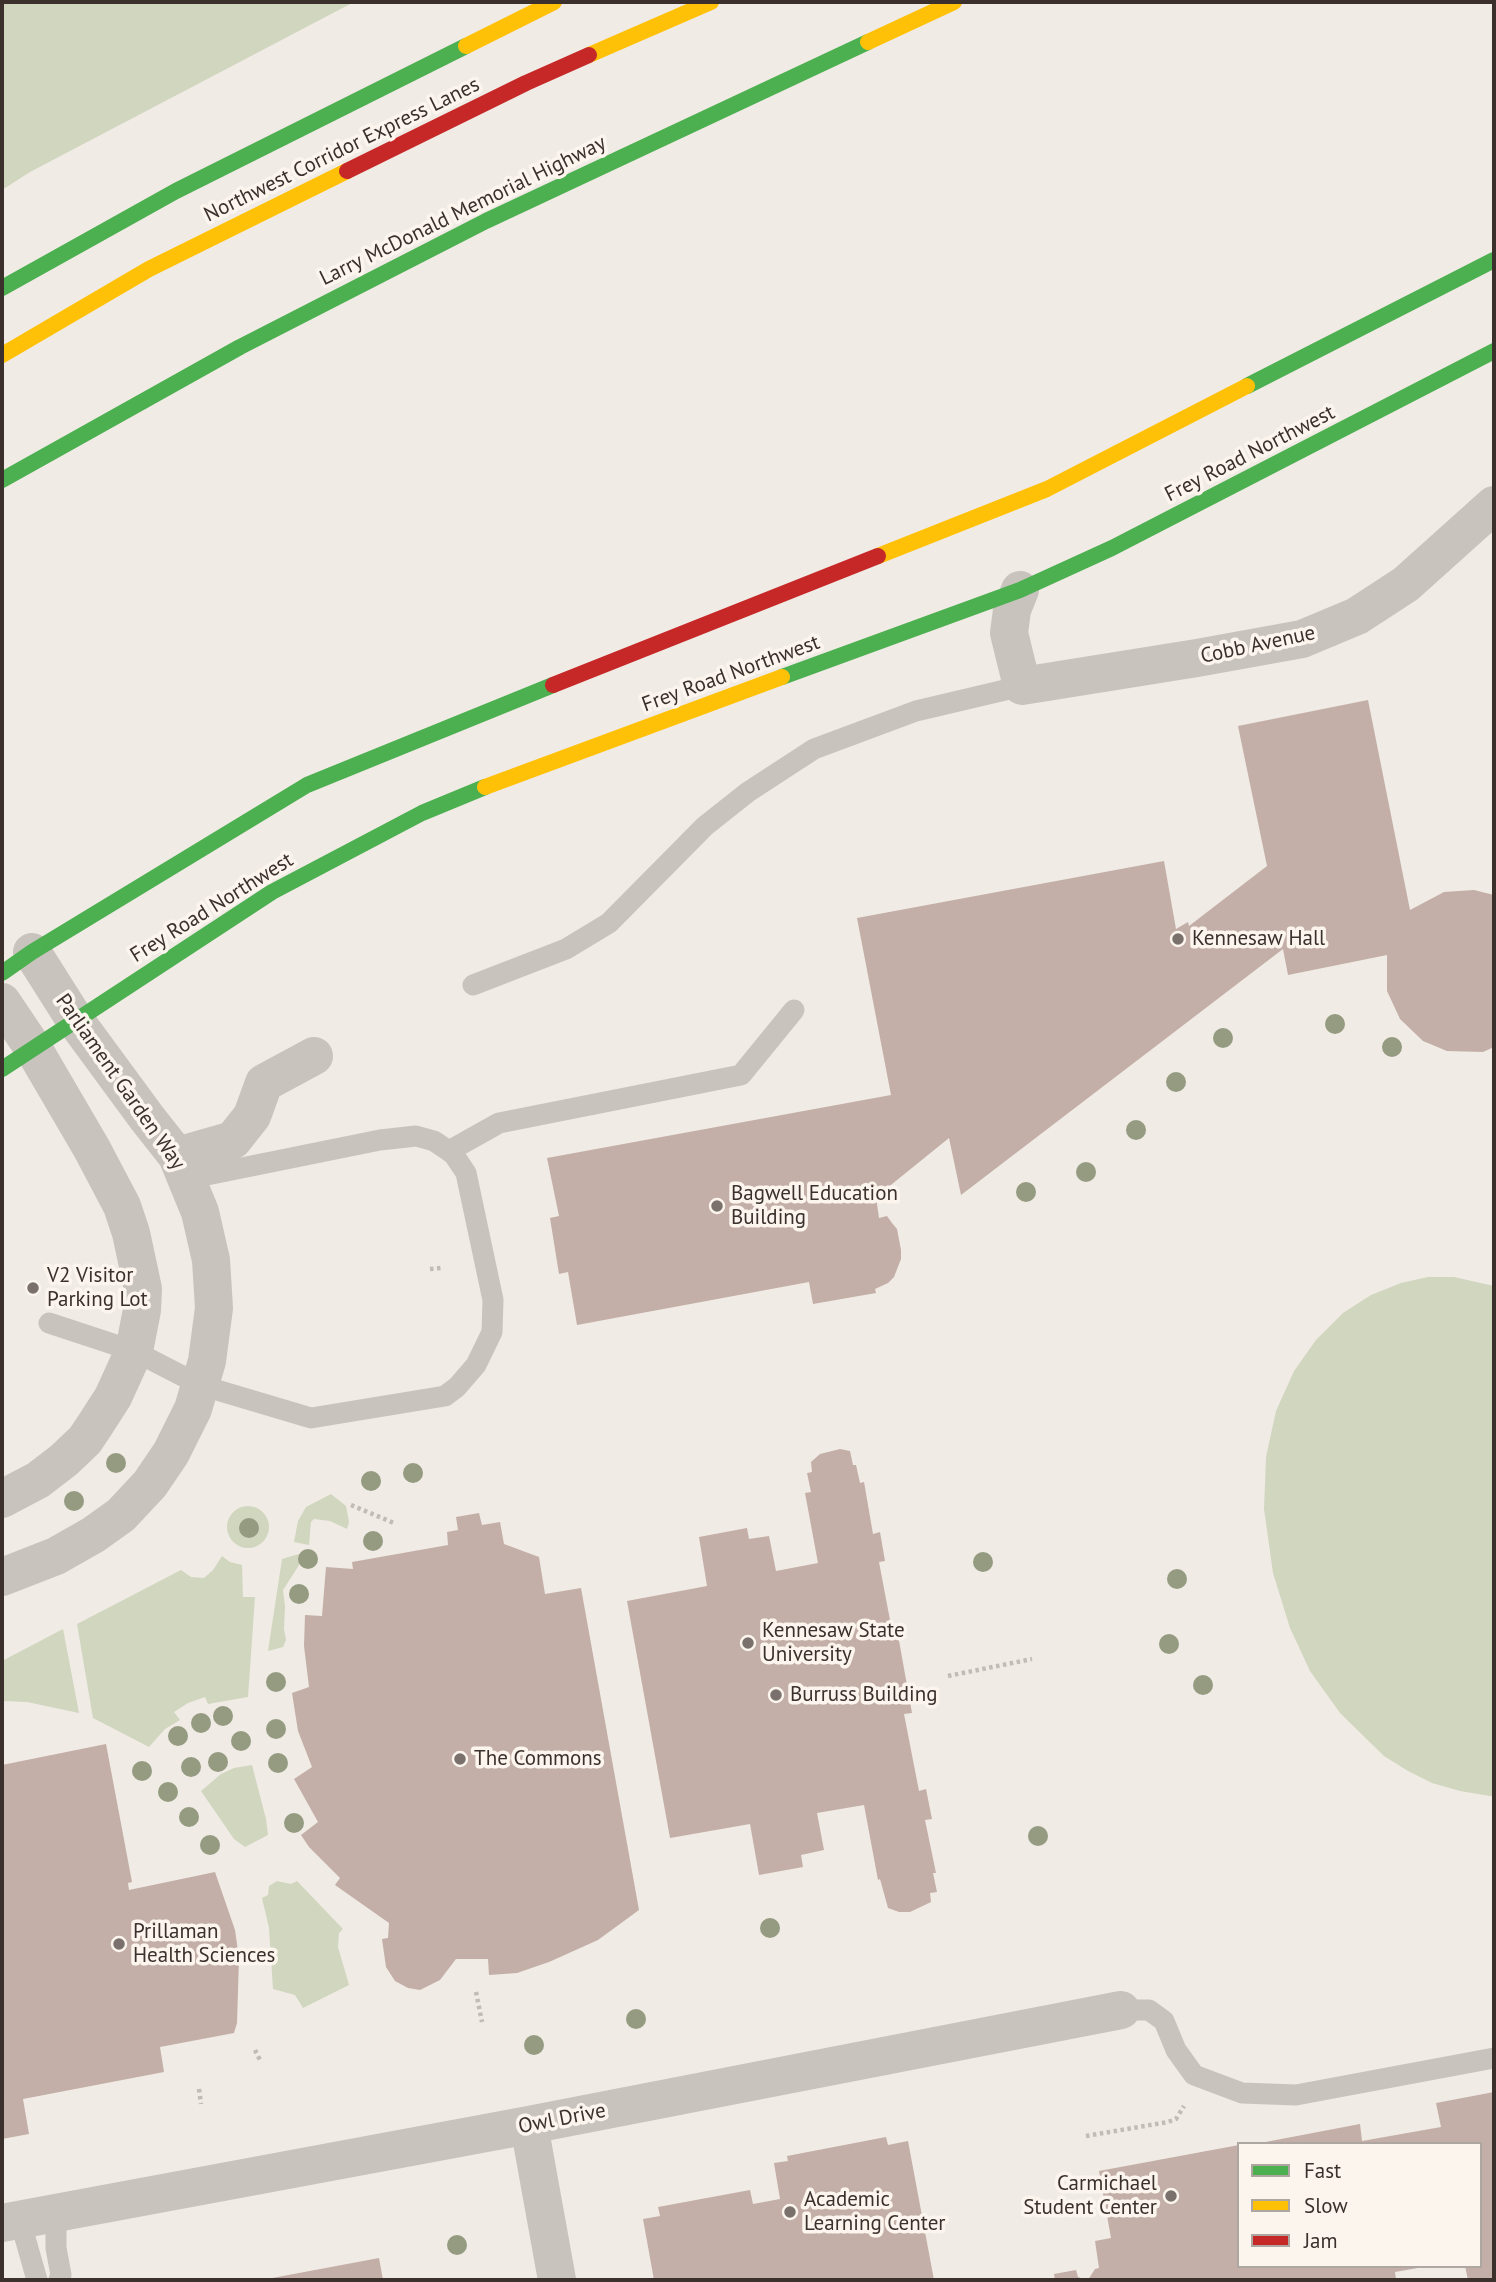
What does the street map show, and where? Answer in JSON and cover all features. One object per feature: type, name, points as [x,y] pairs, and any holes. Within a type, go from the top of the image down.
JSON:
[{"type":"main road","points":[[2,288],[176,191],[554,2]]},
{"type":"main road","name":"Northwest Corridor Express Lanes","points":[[2,355],[161,263],[526,83],[711,2]]},
{"type":"main road","name":"Larry McDonald Memorial Highway","points":[[2,480],[240,347],[486,221],[954,2]]},
{"type":"main road","points":[[17,963],[307,785],[433,732],[1047,489],[1248,389],[1494,260]]},
{"type":"main road","name":"Frey Road Northwest","points":[[2,1069],[272,891],[422,813],[485,787],[1020,590],[1112,548],[1494,351]]},
{"type":"street","name":"Cobb Avenue","points":[[1022,687],[1302,639],[1331,629],[1357,616],[1406,584],[1494,505]]},
{"type":"street","points":[[1020,590],[1012,610],[1009,632],[1022,687]]},
{"type":"street","name":"Parliament Garden Way","points":[[2,1577],[55,1556],[121,1515],[150,1484],[185,1427],[200,1385],[212,1329],[211,1260],[200,1212],[182,1168],[75,1020],[17,963]]},
{"type":"street","points":[[2,1002],[33,1048],[122,1206],[131,1233],[142,1289],[142,1310],[134,1350],[113,1397],[85,1440],[64,1461],[38,1480],[2,1499]]},
{"type":"street","points":[[182,1168],[233,1140],[252,1116],[264,1083],[314,1056]]},
{"type":"street","name":"Owl Drive","points":[[26,2219],[1121,2010]]},
{"type":"street","points":[[529,2125],[557,2280]]},
{"type":"lane","points":[[473,985],[566,948],[609,923],[705,826],[748,792],[814,749],[916,711],[1022,687]]},
{"type":"lane","points":[[449,1151],[499,1123],[741,1075],[794,1010]]},
{"type":"lane","points":[[49,1324],[134,1350],[200,1385],[311,1418],[445,1396],[457,1387],[476,1365],[492,1332],[493,1300],[466,1173],[449,1151],[434,1141],[415,1136],[182,1168]]},
{"type":"lane","points":[[1121,2010],[1149,2010],[1164,2021],[1177,2050],[1194,2075],[1242,2093],[1296,2095],[1494,2058]]},
{"type":"lane","points":[[26,2219],[37,2280]]},
{"type":"lane","points":[[26,2219],[56,2248],[61,2275],[59,2280]]},
{"type":"path","points":[[430,1269],[440,1268]]},
{"type":"path","points":[[351,1505],[394,1523]]},
{"type":"path","points":[[948,1676],[1032,1659]]},
{"type":"path","points":[[476,1992],[482,2022]]},
{"type":"path","points":[[255,2050],[260,2060]]},
{"type":"path","points":[[199,2089],[201,2104]]},
{"type":"path","points":[[1086,2136],[1168,2122],[1176,2119],[1184,2106]]},
{"type":"green space","points":[[2,2],[354,2],[30,172],[2,190]]},
{"type":"green space","points":[[1428,1277],[1454,1277],[1494,1286],[1494,1796],[1432,1783],[1408,1771],[1384,1756],[1340,1713],[1310,1671],[1290,1628],[1273,1573],[1264,1509],[1266,1457],[1276,1411],[1294,1371],[1316,1340],[1343,1313],[1371,1295],[1401,1283]]},
{"type":"green space","points":[[331,1494],[346,1506],[349,1522],[347,1529],[330,1521],[314,1519],[311,1522],[309,1545],[294,1542],[298,1521],[306,1507]]},
{"type":"green space","points":[[248,1506],[263,1512],[269,1527],[263,1542],[248,1548],[233,1542],[227,1527],[233,1512]]},
{"type":"green space","points":[[302,1555],[301,1562],[283,1590],[286,1640],[283,1647],[268,1651],[282,1559]]},
{"type":"green space","points":[[222,1556],[230,1562],[242,1565],[243,1597],[255,1597],[248,1697],[208,1704],[205,1697],[188,1703],[174,1712],[180,1720],[165,1729],[149,1747],[93,1718],[77,1624],[181,1570],[191,1577],[204,1578]]},
{"type":"green space","points":[[63,1629],[79,1713],[27,1702],[2,1701],[2,1661]]},
{"type":"green space","points":[[252,1765],[268,1835],[245,1847],[234,1839],[201,1791],[221,1774],[234,1768]]},
{"type":"green space","points":[[277,1881],[291,1884],[297,1881],[343,1929],[339,1933],[338,1947],[349,1985],[303,2008],[295,1995],[273,1989],[269,1928],[262,1898],[268,1895],[269,1886]]},
{"type":"building","name":"Kennesaw Hall","points":[[1368,700],[1410,910],[1444,892],[1474,890],[1494,895],[1494,1047],[1483,1052],[1447,1051],[1423,1041],[1400,1019],[1387,991],[1387,955],[1288,975],[1283,949],[961,1195],[949,1138],[876,1197],[879,1218],[887,1216],[897,1229],[901,1259],[894,1277],[875,1289],[876,1293],[813,1304],[809,1282],[577,1325],[568,1272],[559,1274],[550,1218],[559,1216],[547,1158],[891,1095],[857,918],[1164,861],[1176,929],[1188,922],[1189,926],[1267,866],[1238,726]]},
{"type":"building","name":"Burruss Building","points":[[840,1449],[850,1451],[860,1483],[864,1482],[873,1534],[880,1532],[885,1561],[879,1562],[893,1636],[898,1635],[912,1713],[904,1714],[919,1791],[926,1789],[932,1819],[925,1820],[936,1873],[933,1873],[937,1892],[930,1893],[931,1902],[910,1912],[888,1908],[880,1879],[878,1880],[864,1805],[817,1813],[824,1850],[801,1855],[803,1867],[759,1875],[750,1824],[670,1838],[627,1601],[707,1586],[699,1537],[747,1528],[749,1539],[769,1536],[776,1571],[818,1563],[805,1493],[811,1492],[807,1473],[812,1472],[811,1462],[820,1454]]},
{"type":"building","name":"The Commons","points":[[479,1513],[482,1525],[500,1522],[504,1544],[539,1557],[545,1594],[581,1588],[639,1910],[598,1940],[549,1962],[517,1973],[489,1975],[488,1959],[456,1959],[440,1980],[420,1990],[408,1988],[395,1981],[386,1967],[382,1939],[388,1938],[389,1923],[335,1885],[340,1878],[309,1847],[301,1835],[318,1822],[294,1779],[312,1767],[298,1731],[292,1693],[309,1687],[304,1646],[305,1615],[322,1616],[326,1567],[353,1569],[352,1562],[448,1545],[447,1532],[458,1530],[456,1517]]},
{"type":"building","name":"Prillaman Health Sciences","points":[[106,1744],[132,1882],[128,1883],[129,1890],[215,1872],[235,1930],[239,1958],[237,2023],[234,2033],[160,2047],[164,2072],[23,2099],[29,2134],[2,2139],[2,1765]]},
{"type":"building","points":[[1494,2092],[1494,2280],[1468,2280],[1465,2268],[1482,2268],[1482,2142],[1266,2142],[1360,2124],[1362,2141],[1441,2127],[1436,2103]]},
{"type":"building","name":"Academic Learning Center","points":[[886,2137],[888,2145],[908,2141],[934,2280],[654,2280],[643,2219],[660,2216],[658,2207],[750,2190],[753,2204],[780,2199],[774,2163],[788,2161],[787,2156]]},
{"type":"building","name":"Carmichael Student Center","points":[[1237,2145],[1237,2268],[1418,2268],[1395,2272],[1396,2280],[1088,2280],[1095,2269],[1099,2268],[1095,2241],[1111,2238],[1099,2171]]},
{"type":"building","points":[[379,2258],[383,2280],[267,2280],[267,2279]]},
{"type":"building","name":"Carmichael Student Center","points":[[1076,2270],[1078,2277],[1086,2280],[1055,2280],[1054,2274]]},
{"type":"traffic: fast","points":[[2,480],[240,347],[486,221],[868,42]]},
{"type":"traffic: fast","points":[[2,288],[176,191],[466,46]]},
{"type":"traffic: fast","points":[[1247,386],[1494,260]]},
{"type":"traffic: fast","points":[[782,677],[1020,590],[1112,548],[1494,351]]},
{"type":"traffic: fast","points":[[2,973],[32,952],[307,785],[553,685]]},
{"type":"traffic: fast","points":[[2,1069],[272,892],[422,813],[485,787]]},
{"type":"traffic: slow","points":[[466,46],[554,2]]},
{"type":"traffic: slow","points":[[589,55],[711,2]]},
{"type":"traffic: slow","points":[[868,42],[954,2]]},
{"type":"traffic: slow","points":[[2,355],[149,269],[347,171]]},
{"type":"traffic: slow","points":[[878,556],[1047,489],[1247,386]]},
{"type":"traffic: slow","points":[[485,787],[782,677]]},
{"type":"traffic: jam","points":[[347,171],[589,55]]},
{"type":"traffic: jam","points":[[553,685],[878,556]]},
{"type":"place","name":"Kennesaw Hall","points":[[1178,939]]},
{"type":"place","name":"Bagwell Education Building","points":[[717,1206]]},
{"type":"place","name":"V2 Visitor Parking Lot","points":[[33,1288]]},
{"type":"place","name":"Kennesaw State University","points":[[748,1643]]},
{"type":"place","name":"Burruss Building","points":[[776,1695]]},
{"type":"place","name":"The Commons","points":[[460,1759]]},
{"type":"place","name":"Prillaman Health Sciences","points":[[119,1944]]},
{"type":"place","name":"Carmichael Student Center","points":[[1171,2196]]},
{"type":"place","name":"Academic Learning Center","points":[[790,2212]]}]
